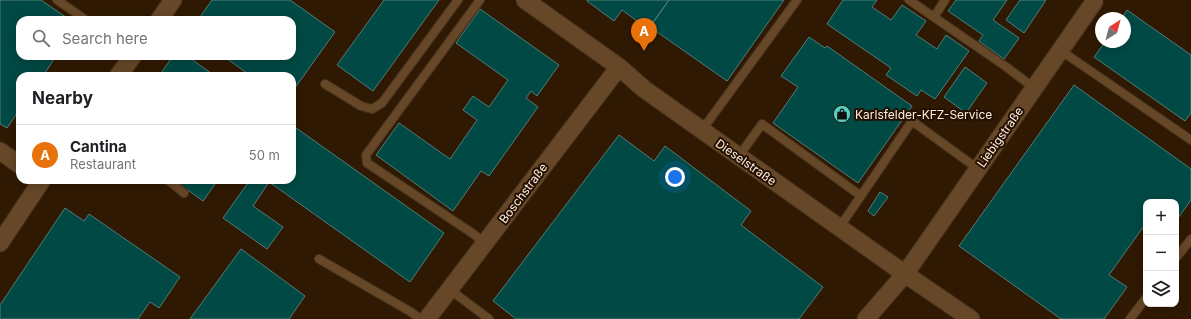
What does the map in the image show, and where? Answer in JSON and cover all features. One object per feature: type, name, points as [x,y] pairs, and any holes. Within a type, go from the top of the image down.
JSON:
[{"type":"street","points":[[162,16],[173,0]]},
{"type":"street","name":"Dieselstraße","points":[[525,0],[541,8],[619,67],[644,89],[839,228],[971,319]]},
{"type":"street","name":"Liebigstraße","points":[[866,319],[905,274],[1094,2],[1093,0]]},
{"type":"street","points":[[121,72],[130,60]]},
{"type":"street","name":"Boschstraße","points":[[427,319],[619,67]]},
{"type":"street","points":[[0,151],[16,162]]},
{"type":"street","points":[[0,242],[39,184]]},
{"type":"lane","points":[[57,0],[80,16]]},
{"type":"lane","points":[[325,84],[361,106],[372,109],[382,103],[458,0]]},
{"type":"lane","points":[[480,0],[366,155],[367,163],[485,243]]},
{"type":"lane","points":[[702,130],[797,0]]},
{"type":"lane","points":[[909,0],[1006,66],[1034,88]]},
{"type":"lane","points":[[934,17],[945,0]]},
{"type":"lane","points":[[1060,50],[1191,140]]},
{"type":"lane","points":[[839,228],[912,121],[978,169]]},
{"type":"lane","points":[[739,156],[762,124],[861,196]]},
{"type":"lane","points":[[173,184],[184,193]]},
{"type":"lane","points":[[1179,254],[1191,239]]},
{"type":"lane","points":[[319,259],[411,312],[420,319]]},
{"type":"lane","points":[[449,289],[489,319]]},
{"type":"lane","points":[[1130,319],[1143,302]]},
{"type":"building","points":[[0,0],[41,0],[64,16],[16,16],[16,60],[53,60],[46,72],[16,72],[16,115],[7,128],[0,124]]},
{"type":"building","points":[[212,0],[290,0],[335,32],[296,86],[296,72],[245,72],[229,60],[296,60],[296,16],[201,16]]},
{"type":"building","points":[[384,0],[439,0],[373,91],[337,65]]},
{"type":"building","points":[[587,0],[669,0],[648,29],[622,10],[614,21]]},
{"type":"building","points":[[669,0],[784,0],[727,81],[650,27]]},
{"type":"building","points":[[843,0],[877,0],[872,7],[891,20],[902,5],[926,21],[916,35],[937,49],[946,35],[969,51],[935,99],[921,90],[917,96],[886,75],[891,68],[827,24]]},
{"type":"building","points":[[956,0],[1007,0],[993,20],[1019,38],[1004,59],[979,41],[983,35],[948,11]]},
{"type":"building","points":[[1020,0],[1046,0],[1024,33],[1006,20]]},
{"type":"building","points":[[480,9],[559,65],[537,96],[531,91],[526,98],[538,107],[489,176],[481,171],[453,211],[376,155],[399,123],[450,159],[477,120],[463,110],[473,96],[489,107],[508,80],[456,43]]},
{"type":"building","points":[[1131,13],[1191,55],[1191,113],[1185,121],[1094,57],[1101,48],[1131,48]]},
{"type":"building","name":"Karlsfelder-KFZ-Service","points":[[809,37],[825,48],[827,46],[912,106],[858,183],[773,123],[798,87],[781,76]]},
{"type":"building","points":[[170,60],[193,60],[209,72],[162,72]]},
{"type":"building","points":[[965,67],[987,83],[966,113],[944,97]]},
{"type":"building","points":[[1074,85],[1191,169],[1191,200],[1179,217],[1179,199],[1143,199],[1143,227],[1109,275],[1127,287],[1104,319],[1061,319],[959,246]]},
{"type":"building","points":[[296,128],[444,233],[410,282],[272,184],[296,184]]},
{"type":"building","points":[[619,135],[654,161],[665,146],[751,211],[741,225],[823,287],[799,319],[516,319],[493,301]]},
{"type":"building","points":[[180,184],[215,184],[203,201]]},
{"type":"building","points":[[247,184],[268,184],[253,206],[283,227],[267,249],[223,218]]},
{"type":"building","points":[[880,192],[888,197],[874,216],[868,211]]},
{"type":"building","points":[[65,208],[84,221],[89,214],[180,277],[159,308],[150,302],[138,319],[0,319],[0,305]]},
{"type":"building","points":[[241,249],[305,296],[289,319],[190,319]]},
{"type":"place","name":"Cantina","points":[[644,51]]},
{"type":"place","name":"Karlsfelder-KFZ-Service","points":[[842,114]]}]
